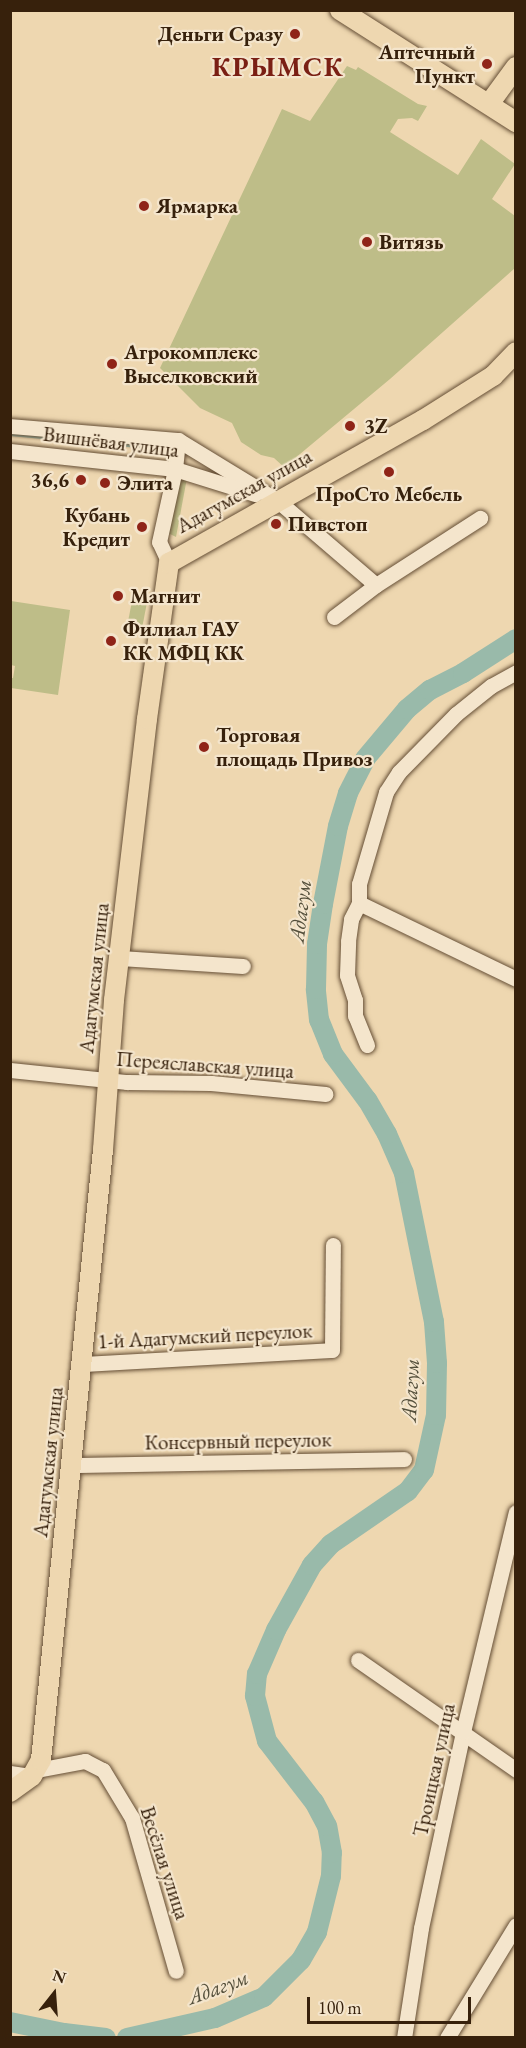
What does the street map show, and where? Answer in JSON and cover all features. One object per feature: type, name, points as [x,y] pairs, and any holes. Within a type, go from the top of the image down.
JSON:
[{"type":"main road","points":[[339,10],[516,122]]},
{"type":"main road","points":[[489,104],[516,68]]},
{"type":"main road","name":"Адагумская улица","points":[[35,1773],[41,1760],[72,1465],[120,958],[149,703],[169,563],[390,440],[471,391],[493,376],[516,352]]},
{"type":"main road","points":[[10,1792],[35,1773]]},
{"type":"street","name":"Вишнёвая улица","points":[[10,426],[178,440],[278,501]]},
{"type":"street","points":[[169,563],[159,542],[175,469],[178,440]]},
{"type":"street","name":"Вишнёвая улица","points":[[10,451],[175,469],[278,501]]},
{"type":"street","points":[[278,501],[376,585]]},
{"type":"street","points":[[334,617],[376,585],[480,518]]},
{"type":"street","points":[[367,1045],[357,1025],[355,1000],[347,975],[351,919],[359,903],[359,884],[381,804],[391,782],[456,714],[497,682],[516,672]]},
{"type":"street","points":[[359,903],[516,979]]},
{"type":"street","points":[[120,958],[243,966]]},
{"type":"street","name":"Переяславская улица","points":[[10,1070],[107,1080],[211,1083],[325,1094]]},
{"type":"street","name":"1-й Адагумский переулок","points":[[82,1364],[332,1350],[333,1245]]},
{"type":"street","name":"Консервный переулок","points":[[72,1465],[404,1459]]},
{"type":"street","name":"Троицкая улица","points":[[404,2037],[421,1929],[463,1732],[516,1512]]},
{"type":"street","points":[[358,1660],[516,1770]]},
{"type":"street","name":"Весёлая улица","points":[[10,1773],[35,1773],[85,1761],[104,1770],[132,1818],[176,1971]]},
{"type":"street","points":[[447,2037],[516,1925]]},
{"type":"shaded area","name":"Витязь","points":[[347,66],[356,70],[358,67],[418,104],[427,106],[418,121],[412,118],[398,119],[390,132],[458,175],[481,139],[515,164],[492,199],[515,216],[515,268],[390,379],[294,459],[286,469],[274,458],[261,455],[241,442],[232,423],[200,408],[160,368],[282,109],[310,121]]},
{"type":"shaded area","points":[[187,478],[176,537],[168,533],[177,481]]},
{"type":"shaded area","points":[[133,596],[148,599],[141,633],[126,630]]},
{"type":"shaded area","points":[[11,601],[70,610],[58,695],[11,688],[15,666],[11,665]]},
{"type":"waterway","points":[[10,434],[162,448]]},
{"type":"waterway","name":"Адагум","points":[[127,2038],[215,2018],[264,1997],[301,1960],[317,1932],[331,1876],[332,1853],[327,1826],[314,1802],[267,1741],[255,1696],[257,1674],[276,1630],[312,1565],[331,1544],[408,1491],[424,1470],[436,1415],[437,1363],[434,1322],[404,1173],[387,1134],[367,1100],[333,1054],[319,1020],[316,989],[317,944],[323,904],[338,826],[348,793],[365,759],[407,709],[430,690],[463,673],[516,639]]},
{"type":"waterway","name":"Адагум","points":[[10,2022],[64,2033],[106,2038]]},
{"type":"place","name":"Деньги Сразу","points":[[295,34]]},
{"type":"place","name":"Аптечный Пункт","points":[[487,64]]},
{"type":"place","name":"Ярмарка","points":[[144,206]]},
{"type":"place","name":"Витязь","points":[[367,242]]},
{"type":"place","name":"Агрокомплекс Выселковский","points":[[112,364]]},
{"type":"place","name":"3Z","points":[[350,426]]},
{"type":"place","name":"ПроСто Мебель","points":[[389,472]]},
{"type":"place","name":"36,6","points":[[81,480]]},
{"type":"place","name":"Элита","points":[[105,483]]},
{"type":"place","name":"Пивстоп","points":[[276,524]]},
{"type":"place","name":"Кубань Кредит","points":[[142,527]]},
{"type":"place","name":"Магнит","points":[[118,596]]},
{"type":"place","name":"Филиал ГАУ КК МФЦ КК","points":[[111,641]]},
{"type":"place","name":"Торговая площадь Привоз","points":[[204,747]]},
{"type":"district","name":"КРЫМСК","points":[[278,67]]}]
